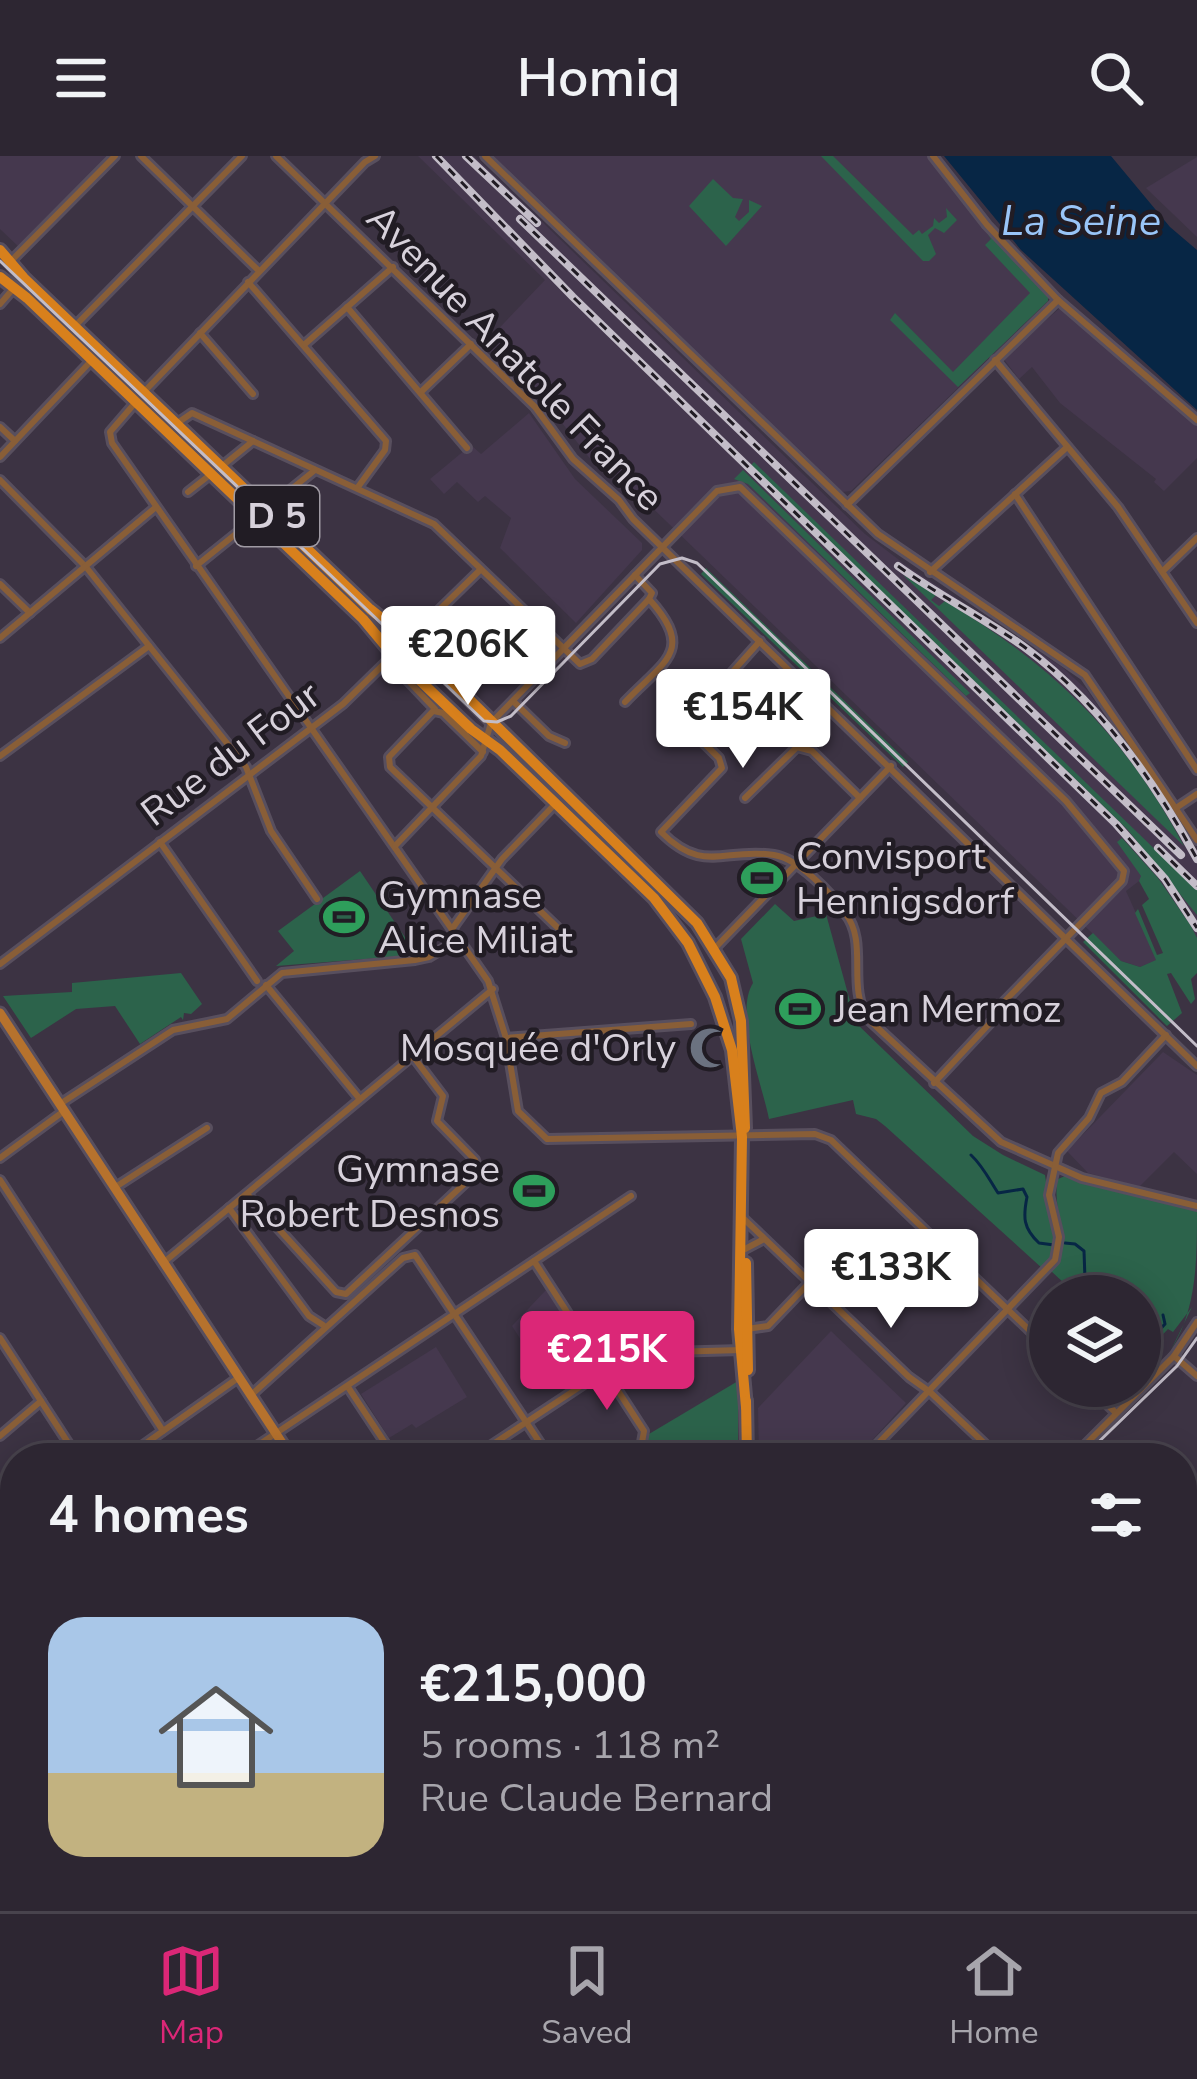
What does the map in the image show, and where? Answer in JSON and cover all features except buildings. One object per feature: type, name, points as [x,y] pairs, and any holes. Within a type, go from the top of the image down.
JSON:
[{"type":"main road","name":"D 5","points":[[0,250],[146,391],[255,520],[363,619],[485,747],[556,803],[618,862],[654,898],[688,943],[716,997],[732,1050],[742,1137],[745,1329]]},
{"type":"main road","name":"D 5","points":[[0,277],[134,404],[268,509],[677,901],[715,948],[731,978],[741,1021],[747,1120],[742,1137]]},
{"type":"main road","name":"D 5","points":[[742,1218],[747,1443]]},
{"type":"street","points":[[11,261],[115,156]]},
{"type":"street","points":[[141,156],[259,271]]},
{"type":"street","points":[[75,327],[242,156]]},
{"type":"street","name":"Avenue Anatole France","points":[[276,156],[535,406],[582,469],[1197,1066]]},
{"type":"street","points":[[375,156],[363,159],[134,404],[109,439],[493,989],[518,1111],[548,1139],[815,1134],[831,1140],[1029,1330]]},
{"type":"street","points":[[485,156],[847,505],[930,572],[1084,675],[1197,840]]},
{"type":"street","points":[[933,156],[987,225],[1058,300],[1197,420]]},
{"type":"street","points":[[304,345],[392,267]]},
{"type":"street","points":[[248,282],[386,441],[386,450],[358,488]]},
{"type":"street","points":[[0,304],[14,290]]},
{"type":"street","points":[[847,505],[1058,300]]},
{"type":"street","points":[[347,307],[467,448]]},
{"type":"street","points":[[200,333],[253,394]]},
{"type":"street","points":[[421,392],[471,344]]},
{"type":"street","points":[[0,458],[92,360]]},
{"type":"street","points":[[995,360],[1118,507],[1197,623]]},
{"type":"street","points":[[176,424],[192,413],[434,524],[580,664],[588,663],[650,599],[652,593],[635,575]]},
{"type":"street","points":[[0,427],[16,442]]},
{"type":"street","points":[[188,493],[253,441]]},
{"type":"street","points":[[930,572],[1066,448]]},
{"type":"street","points":[[196,566],[316,469]]},
{"type":"street","points":[[0,479],[86,567],[249,774],[273,834],[317,899]]},
{"type":"street","points":[[394,847],[485,747],[491,723],[717,491],[740,487],[1066,801],[1126,875],[934,1083]]},
{"type":"street","points":[[1015,494],[1197,770]]},
{"type":"street","points":[[0,638],[156,507]]},
{"type":"street","points":[[1163,571],[1197,538]]},
{"type":"street","name":"Rue du Four","points":[[0,964],[343,704],[480,570]]},
{"type":"street","points":[[0,584],[30,613]]},
{"type":"street","points":[[625,702],[673,652],[670,622],[650,599]]},
{"type":"street","points":[[703,705],[760,641]]},
{"type":"street","points":[[0,756],[148,646]]},
{"type":"street","points":[[393,655],[395,667],[433,703],[434,711],[388,761],[557,927]]},
{"type":"street","points":[[513,701],[549,736],[565,742]]},
{"type":"street","points":[[669,710],[719,758],[722,768],[662,832],[691,856],[774,855],[796,866],[851,922],[858,1004],[868,1019],[1001,1142],[1053,1166],[1142,1194],[1197,1205]]},
{"type":"street","points":[[434,711],[443,712],[485,747]]},
{"type":"street","points":[[745,798],[797,747],[812,752],[860,798]]},
{"type":"street","points":[[715,948],[891,766]]},
{"type":"street","points":[[1176,808],[1197,794]]},
{"type":"street","points":[[452,929],[496,866],[556,803]]},
{"type":"street","points":[[160,842],[257,981]]},
{"type":"street","points":[[0,1158],[62,1107],[173,1030],[224,1021],[282,973],[429,957],[459,939]]},
{"type":"street","points":[[266,986],[359,1098]]},
{"type":"street","points":[[163,1263],[493,989]]},
{"type":"street","points":[[2,1021],[281,1443]]},
{"type":"street","points":[[506,1038],[691,1024]]},
{"type":"street","points":[[879,1443],[1047,1270],[1058,1251],[1049,1195],[1062,1146],[1089,1118],[1101,1093],[1122,1082],[1166,1035]]},
{"type":"street","points":[[247,1194],[341,1295],[472,1178],[478,1167],[438,1123],[443,1096],[412,1055]]},
{"type":"street","points":[[114,1188],[207,1128]]},
{"type":"street","points":[[0,1180],[163,1431]]},
{"type":"street","points":[[260,1443],[631,1196]]},
{"type":"street","points":[[229,1208],[309,1316],[323,1325]]},
{"type":"street","points":[[742,1218],[984,1443]]},
{"type":"street","points":[[745,1249],[764,1239]]},
{"type":"street","points":[[250,1396],[403,1258],[418,1256],[540,1443]]},
{"type":"street","points":[[533,1261],[644,1431],[642,1443]]},
{"type":"street","points":[[745,1329],[768,1326],[809,1283]]},
{"type":"street","points":[[673,1322],[673,1351]]},
{"type":"street","points":[[1086,1443],[1174,1356],[1197,1322]]},
{"type":"street","points":[[0,1338],[68,1443]]},
{"type":"street","points":[[494,1443],[636,1352],[744,1350]]},
{"type":"street","points":[[1174,1356],[1197,1376]]},
{"type":"street","points":[[146,1443],[238,1378]]},
{"type":"street","points":[[347,1387],[385,1443]]},
{"type":"street","points":[[0,1436],[41,1401]]},
{"type":"street","points":[[1110,1407],[1115,1412]]},
{"type":"shaded area","points":[[0,156],[108,156],[19,247],[0,229]]},
{"type":"shaded area","points":[[418,156],[474,156],[865,534],[1062,667],[1087,690],[1197,851],[1197,943],[1151,872],[1126,891],[1157,960],[1140,967],[1121,961],[606,463],[599,468],[595,465],[555,414],[484,344],[545,280]]},
{"type":"shaded area","points":[[490,156],[927,156],[1048,301],[851,491],[842,492]]},
{"type":"shaded area","points":[[1197,157],[1197,237],[1146,188]]},
{"type":"shaded area","points":[[1061,307],[1197,425],[1197,458],[1164,491],[1156,479],[1060,403],[1032,367],[1019,379],[1003,358]]},
{"type":"shaded area","points":[[529,413],[575,479],[642,543],[642,550],[576,623],[500,548],[511,518],[485,496],[478,502],[457,482],[444,494],[430,479],[471,445],[481,454]]},
{"type":"shaded area","points":[[1163,1052],[1197,1075],[1197,1174],[1174,1152],[1139,1187],[1088,1173],[1067,1151]]},
{"type":"shaded area","points":[[546,1290],[577,1336],[543,1374],[512,1326]]},
{"type":"shaded area","points":[[831,1331],[906,1403],[870,1443],[759,1443],[758,1408]]},
{"type":"shaded area","points":[[436,1347],[467,1397],[416,1428],[412,1424],[389,1438],[361,1394]]},
{"type":"green space","points":[[821,156],[833,156],[913,235],[933,226],[934,218],[939,223],[947,217],[946,208],[957,220],[944,233],[935,228],[928,235],[936,254],[923,261]]},
{"type":"green space","points":[[713,179],[733,198],[743,199],[735,217],[739,221],[749,212],[749,200],[762,206],[726,246],[689,206]]},
{"type":"green space","points":[[984,228],[1048,301],[958,387],[890,320],[895,313],[953,372],[1030,293],[985,245],[991,239]]},
{"type":"green space","points":[[754,462],[1197,890],[1197,915],[1127,829],[751,465]]},
{"type":"green space","points":[[743,470],[970,693],[966,696],[748,484],[734,479]]},
{"type":"green space","points":[[706,568],[908,762],[903,767],[701,574]]},
{"type":"green space","points":[[903,575],[936,595],[931,600],[939,606],[945,601],[1019,651],[1082,706],[1137,770],[1184,846]]},
{"type":"green space","points":[[1122,838],[1158,878],[1197,938],[1197,973],[1191,979],[1195,999],[1191,1004],[1171,973],[1167,974],[1182,1013],[1167,1026],[1083,942],[1093,933],[1121,961],[1140,967],[1156,960],[1135,913],[1138,909],[1157,955],[1163,953],[1142,905],[1149,899],[1141,876],[1117,842]]},
{"type":"green space","name":"Gymnase Alice Miliat","points":[[360,871],[417,955],[276,966],[294,951],[278,931]]},
{"type":"green space","points":[[775,904],[794,921],[826,914],[856,1023],[973,1136],[1045,1175],[1056,1247],[1043,1269],[885,1126],[856,1114],[853,1100],[769,1119],[748,1030],[746,1012],[753,983],[741,939]]},
{"type":"green space","points":[[181,973],[202,1004],[140,1044],[115,1006],[76,1009],[31,1038],[3,996],[72,992],[72,983]]},
{"type":"green space","points":[[1065,1176],[1197,1210],[1194,1283],[1187,1313],[1173,1332],[1168,1329],[1161,1336],[1161,1275],[1055,1275],[1051,1271],[1063,1238],[1058,1179]]},
{"type":"green space","points":[[738,1381],[738,1443],[646,1443],[649,1434]]},
{"type":"water","name":"La Seine","points":[[944,156],[1111,156],[1170,227],[1197,250],[1197,410],[1021,250]]},
{"type":"waterway","points":[[971,1155],[998,1193],[1023,1189],[1027,1227],[1039,1243],[1054,1245]]},
{"type":"waterway","points":[[1065,1243],[1084,1251],[1085,1275]]},
{"type":"waterway","points":[[1161,1328],[1163,1315]]},
{"type":"tram line","points":[[0,261],[484,721],[511,716],[660,564],[682,558],[697,563],[1197,1046]]},
{"type":"tram line","points":[[1097,1443],[1177,1366],[1197,1338]]},
{"type":"railway","points":[[436,156],[573,297],[1116,824],[1165,879],[1197,928]]},
{"type":"railway","points":[[466,156],[537,223]]},
{"type":"railway","points":[[520,219],[1181,855]]},
{"type":"railway","points":[[898,566],[1023,646],[1076,691],[1122,743],[1197,859]]},
{"type":"railway","points":[[1158,848],[1197,886]]},
{"type":"place","name":"Convisport Hennigsdorf","points":[[762,878]]},
{"type":"place","name":"Gymnase Alice Miliat","points":[[344,917]]},
{"type":"place","name":"Jean Mermoz","points":[[800,1009]]},
{"type":"place","name":"Mosquée d'Orly","points":[[710,1048]]},
{"type":"place","name":"Gymnase Robert Desnos","points":[[534,1191]]}]
